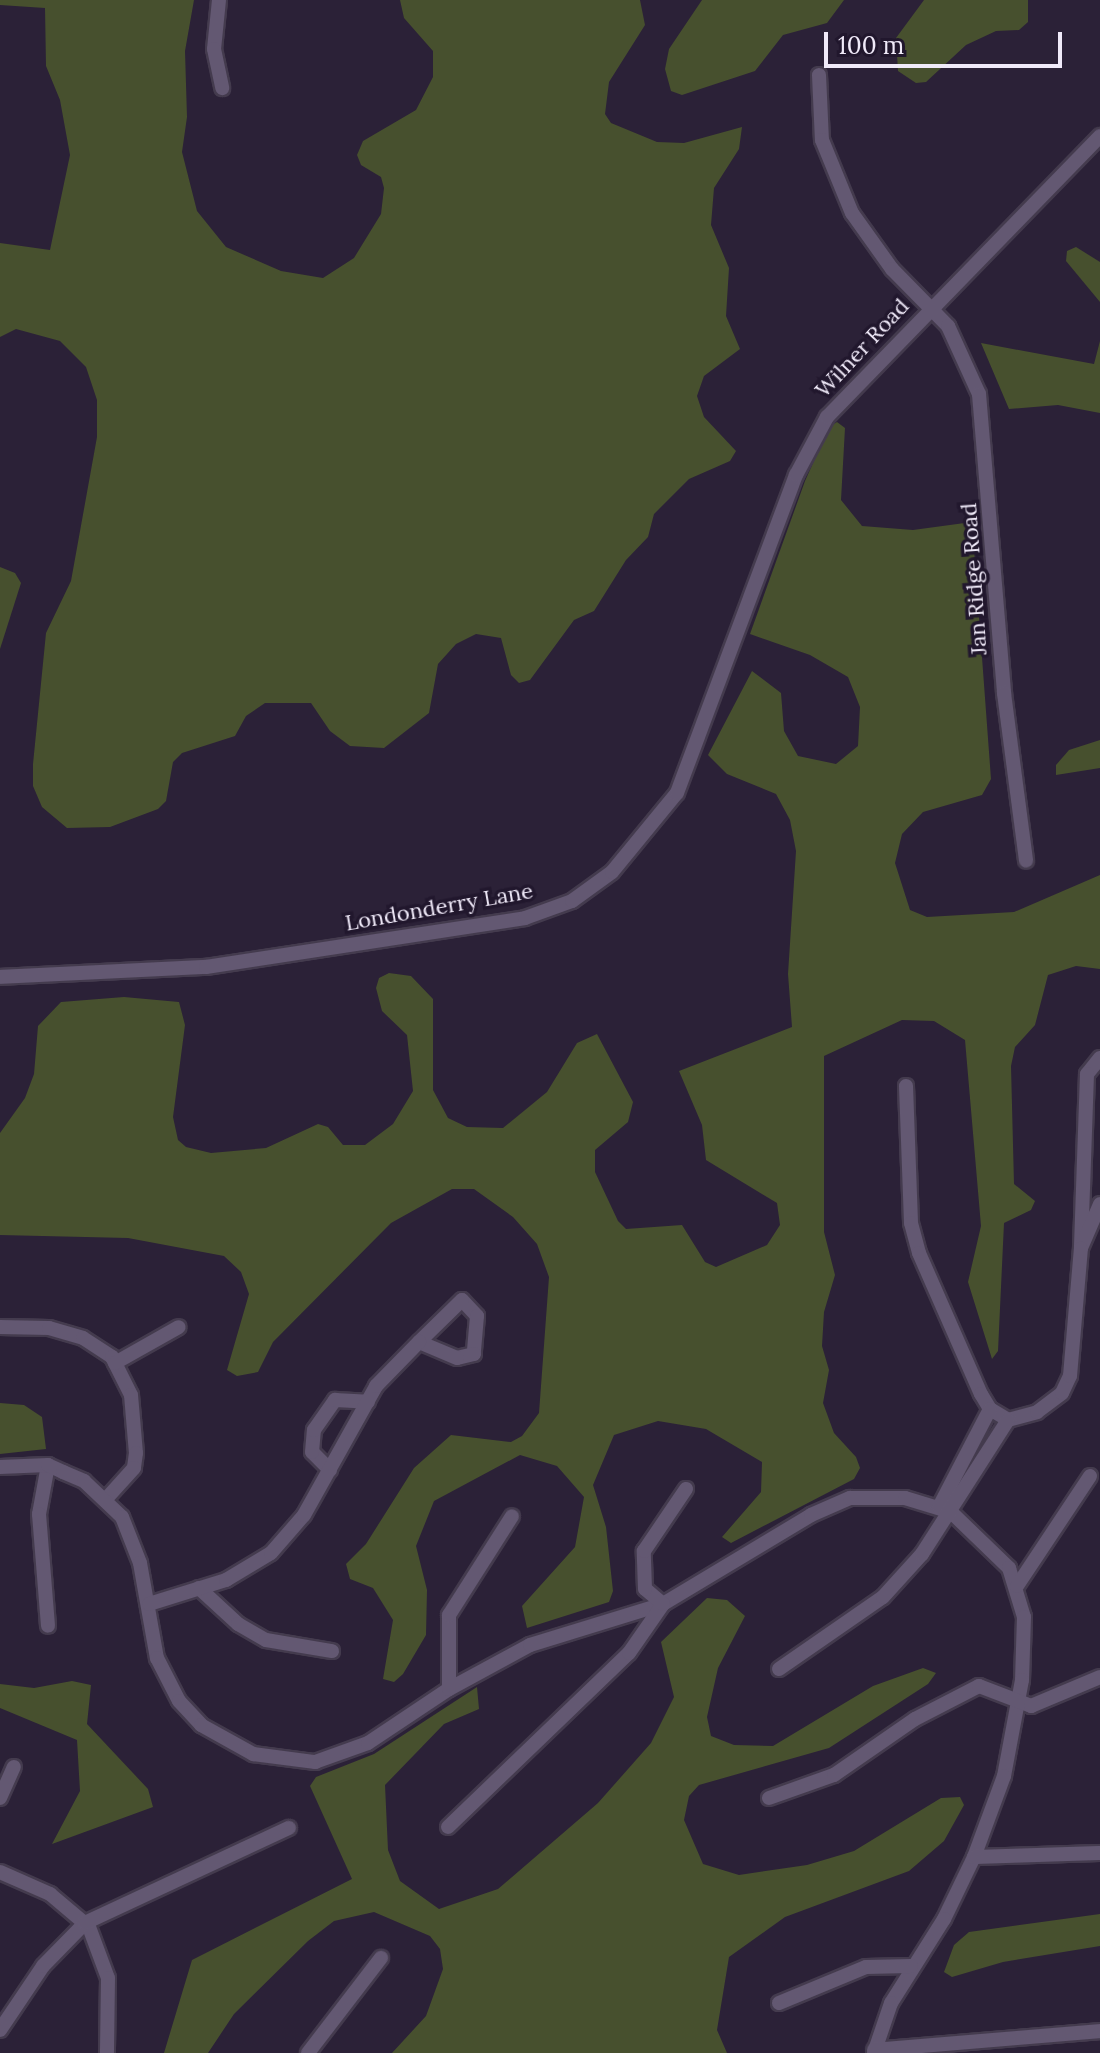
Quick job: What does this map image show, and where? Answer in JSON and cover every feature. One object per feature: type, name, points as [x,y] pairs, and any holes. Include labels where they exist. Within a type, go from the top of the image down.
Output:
[{"type":"street","points":[[219,0],[214,49],[222,88]]},
{"type":"street","name":"Jan Ridge Road","points":[[819,75],[822,140],[838,184],[892,269],[930,307],[967,360],[979,394],[1008,736],[1026,861]]},
{"type":"street","name":"Wilner Road","points":[[735,642],[796,475],[827,417],[930,307],[1100,136]]},
{"type":"street","name":"Londonderry Lane","points":[[0,977],[206,967],[525,918],[572,901],[612,872],[677,793],[735,642]]},
{"type":"street","points":[[945,1510],[1008,1420],[1037,1412],[1062,1393],[1070,1376],[1081,1248],[1087,1074],[1100,1058]]},
{"type":"street","points":[[906,1086],[911,1223],[953,1334],[990,1409],[1008,1420]]},
{"type":"street","points":[[1081,1248],[1100,1204]]},
{"type":"street","points":[[149,1604],[226,1580],[271,1553],[304,1515],[376,1386],[419,1342],[462,1300],[477,1316],[474,1354],[457,1358],[419,1342]]},
{"type":"street","points":[[0,1327],[49,1328],[83,1338],[115,1363],[131,1395],[136,1453],[134,1468],[106,1499]]},
{"type":"street","points":[[115,1363],[179,1327]]},
{"type":"street","points":[[330,1470],[312,1452],[314,1430],[335,1400],[368,1402]]},
{"type":"street","points":[[779,1669],[883,1597],[922,1554],[990,1409]]},
{"type":"street","points":[[48,1465],[39,1514],[48,1626]]},
{"type":"street","points":[[0,1467],[48,1465],[84,1481],[106,1499],[131,1535],[149,1604],[157,1658],[179,1701],[227,1744],[253,1754],[315,1762],[345,1754],[449,1689],[530,1645],[663,1604],[811,1515],[850,1498],[905,1498],[945,1510],[989,1544],[1017,1586],[1025,1647],[1019,1702],[1004,1776],[974,1857],[944,1919],[911,1966],[874,2052],[964,2048],[1100,2031]]},
{"type":"street","points":[[1017,1586],[1090,1476]]},
{"type":"street","points":[[663,1604],[645,1589],[644,1551],[686,1489]]},
{"type":"street","points":[[449,1689],[449,1615],[512,1516]]},
{"type":"street","points":[[199,1588],[238,1624],[266,1640],[332,1651]]},
{"type":"street","points":[[448,1827],[629,1653],[663,1604]]},
{"type":"street","points":[[769,1798],[834,1775],[915,1719],[979,1686],[1031,1706],[1100,1677]]},
{"type":"street","points":[[0,1798],[14,1767]]},
{"type":"street","points":[[0,2030],[43,1966],[85,1923],[289,1828]]},
{"type":"street","points":[[974,1857],[1100,1853]]},
{"type":"street","points":[[0,1872],[50,1894],[85,1923],[108,1978],[107,2053]]},
{"type":"street","points":[[308,2053],[381,1958]]},
{"type":"street","points":[[779,2003],[866,1967],[911,1966]]},
{"type":"green space","points":[[0,0],[194,0],[185,51],[187,117],[182,152],[197,211],[226,247],[281,271],[323,278],[354,258],[381,214],[384,188],[381,177],[361,165],[357,155],[363,141],[416,110],[433,77],[433,51],[404,18],[400,0],[640,0],[645,25],[609,82],[605,114],[611,123],[657,142],[684,143],[742,127],[739,149],[714,188],[711,225],[729,268],[726,316],[740,349],[704,376],[697,396],[704,417],[736,451],[730,461],[689,479],[654,514],[648,537],[626,560],[594,611],[574,620],[530,680],[519,683],[511,675],[501,638],[476,634],[456,644],[438,664],[429,713],[384,748],[350,746],[330,731],[311,703],[265,703],[246,716],[235,736],[182,753],[173,762],[166,801],[158,809],[110,827],[67,828],[42,807],[33,786],[33,764],[46,633],[71,581],[97,437],[97,400],[86,367],[60,341],[16,329],[0,337],[0,243],[50,250],[70,155],[60,100],[46,66],[45,8],[0,5]]},
{"type":"green space","points":[[702,0],[844,0],[827,23],[783,35],[755,71],[682,95],[671,91],[665,69],[669,49]]},
{"type":"green space","points":[[924,0],[1028,0],[1028,22],[1019,30],[996,31],[966,45],[926,82],[916,83],[898,71],[896,38]]},
{"type":"green space","points":[[1076,247],[1100,262],[1100,302],[1066,261],[1067,251]]},
{"type":"green space","points":[[1100,341],[1100,413],[1058,405],[1009,409],[981,343],[1094,364]]},
{"type":"green space","points":[[837,422],[845,428],[841,500],[862,526],[913,530],[972,522],[991,779],[982,795],[923,812],[902,834],[895,863],[910,910],[927,917],[1014,912],[1100,875],[1100,969],[1076,966],[1048,975],[1035,1025],[1015,1047],[1011,1066],[1014,1184],[1035,1201],[1031,1210],[1004,1223],[998,1351],[992,1359],[968,1282],[981,1226],[965,1040],[934,1021],[902,1020],[824,1056],[824,1232],[835,1275],[824,1312],[822,1346],[829,1370],[823,1403],[834,1433],[856,1457],[860,1468],[854,1479],[731,1543],[722,1537],[761,1492],[762,1462],[706,1429],[658,1421],[614,1435],[593,1485],[606,1527],[613,1591],[609,1602],[527,1628],[522,1606],[575,1547],[584,1497],[557,1466],[520,1455],[434,1501],[416,1546],[427,1590],[426,1635],[403,1674],[394,1682],[383,1679],[393,1620],[373,1588],[350,1579],[346,1564],[366,1544],[414,1468],[451,1435],[511,1442],[522,1436],[539,1413],[549,1277],[537,1244],[513,1217],[474,1189],[452,1189],[391,1223],[273,1342],[258,1372],[237,1376],[227,1370],[249,1294],[241,1272],[224,1256],[128,1238],[0,1235],[0,1133],[25,1098],[34,1074],[38,1026],[61,1002],[124,997],[179,1002],[185,1025],[173,1117],[178,1140],[186,1147],[211,1153],[266,1148],[318,1124],[328,1127],[343,1145],[365,1145],[393,1124],[413,1091],[407,1035],[382,1011],[376,988],[379,978],[389,973],[411,976],[433,999],[433,1090],[448,1118],[467,1127],[503,1128],[547,1092],[577,1043],[597,1034],[633,1102],[628,1122],[595,1150],[595,1172],[618,1221],[626,1229],[682,1225],[705,1262],[716,1267],[767,1245],[780,1225],[777,1203],[706,1160],[702,1125],[679,1071],[792,1027],[788,974],[796,851],[790,820],[776,794],[727,774],[708,755],[752,671],[781,693],[784,731],[798,756],[836,764],[858,746],[860,707],[848,677],[810,655],[750,634],[805,481],[829,427]]},
{"type":"green space","points":[[0,567],[15,573],[21,583],[0,649]]},
{"type":"green space","points":[[1100,740],[1100,768],[1056,775],[1056,765],[1069,750]]},
{"type":"green space","points":[[0,1403],[24,1405],[42,1417],[46,1449],[0,1454]]},
{"type":"green space","points":[[707,1598],[727,1600],[745,1616],[718,1668],[707,1717],[711,1736],[734,1745],[773,1746],[873,1686],[923,1668],[936,1673],[928,1684],[829,1748],[699,1785],[689,1796],[684,1820],[703,1864],[739,1875],[807,1865],[854,1851],[941,1798],[960,1797],[964,1805],[944,1841],[909,1871],[785,1917],[729,1957],[717,2030],[727,2053],[392,2053],[426,2016],[443,1969],[440,1949],[430,1936],[374,1912],[334,1921],[308,1941],[234,2014],[208,2053],[164,2053],[192,1960],[352,1879],[310,1786],[316,1777],[374,1754],[477,1687],[479,1709],[444,1724],[385,1785],[388,1850],[400,1881],[439,1909],[498,1889],[598,1803],[651,1743],[674,1697],[661,1642]]},
{"type":"green space","points":[[72,1681],[91,1685],[87,1724],[148,1789],[153,1807],[52,1844],[80,1791],[77,1740],[0,1708],[0,1684],[34,1688]]},
{"type":"green space","points":[[1100,1914],[1100,1946],[1003,1962],[952,1977],[944,1972],[954,1945],[969,1932]]}]
